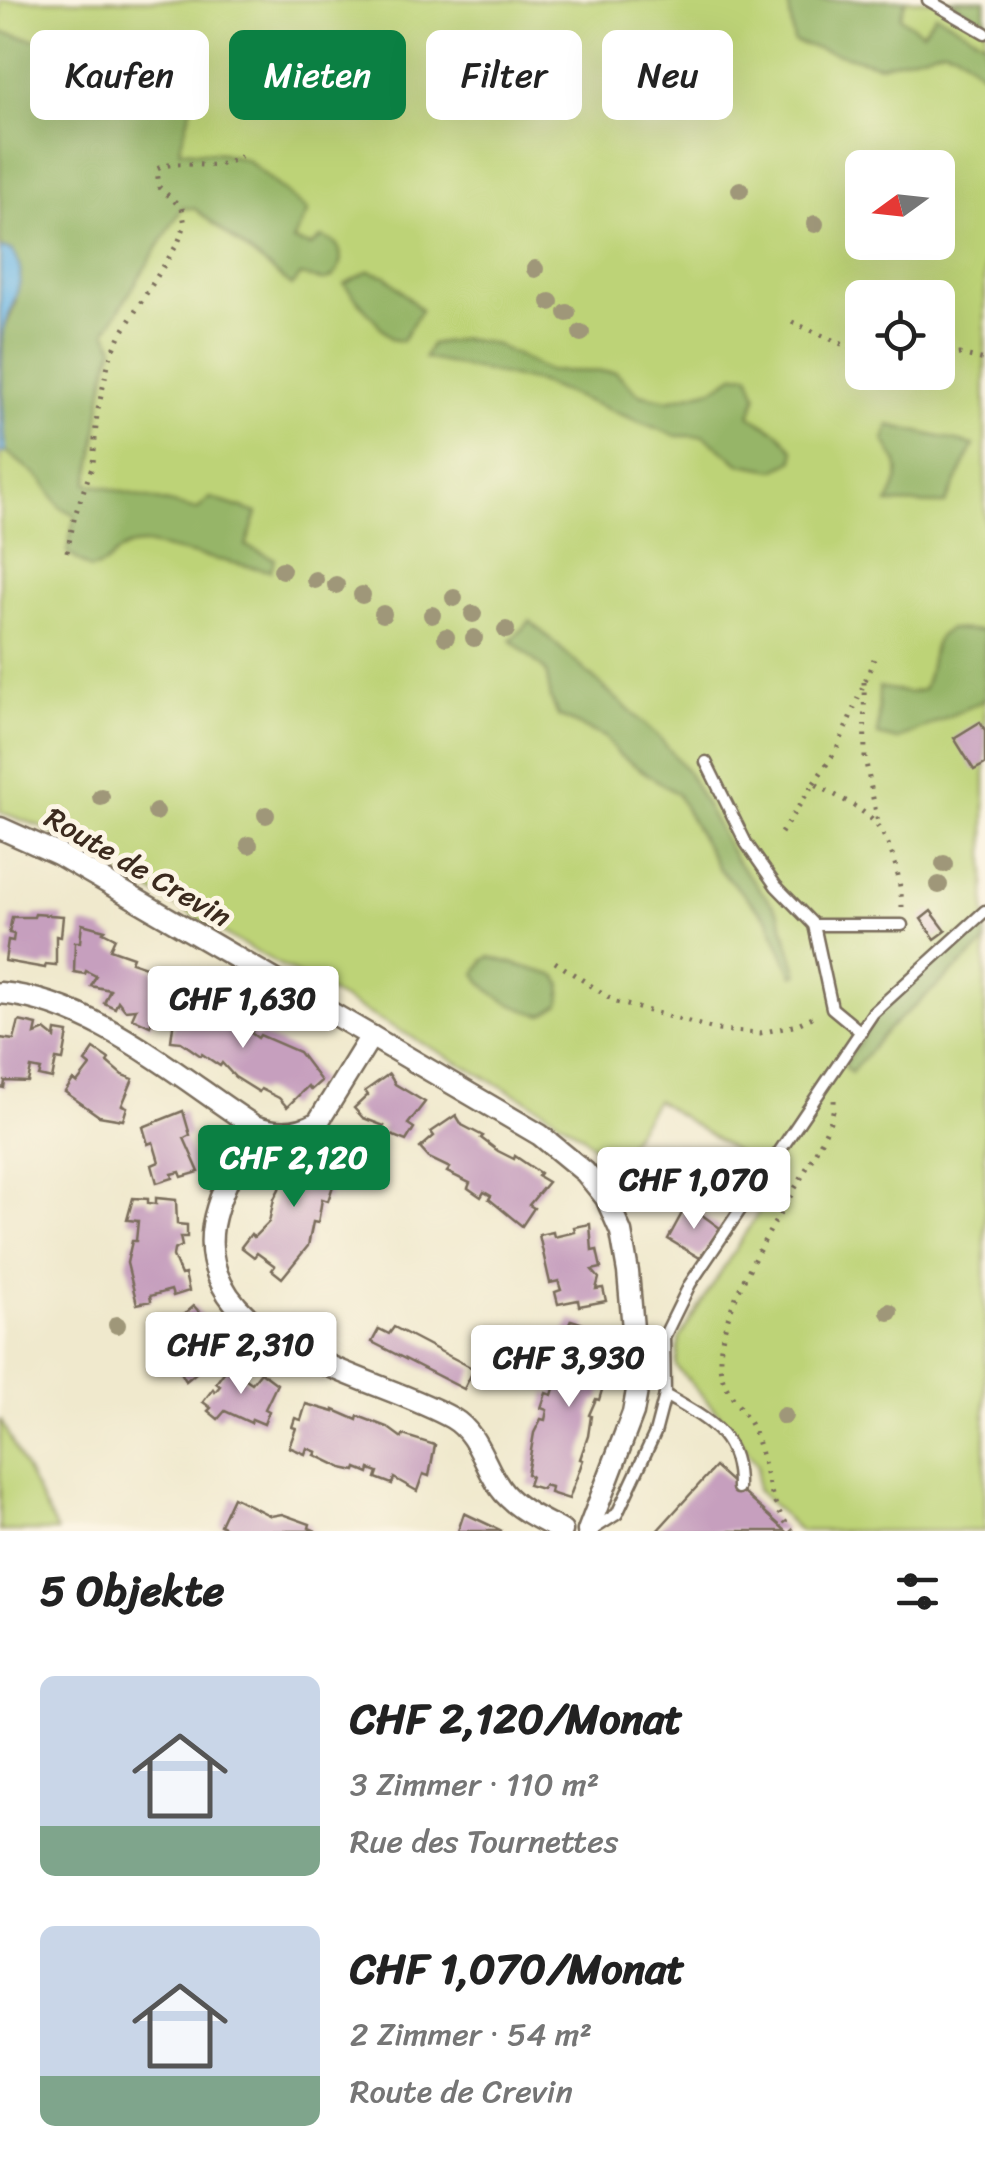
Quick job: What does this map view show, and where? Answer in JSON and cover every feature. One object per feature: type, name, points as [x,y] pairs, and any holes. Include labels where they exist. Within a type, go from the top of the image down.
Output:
[{"type":"street","name":"Route de Crevin","points":[[0,828],[58,854],[371,1036],[556,1146],[585,1172],[612,1208],[625,1251],[638,1385],[630,1424],[590,1531]]},
{"type":"street","points":[[0,992],[53,1002],[93,1020],[254,1126],[283,1132],[318,1122],[371,1036]]},
{"type":"street","points":[[254,1126],[212,1231],[214,1261],[238,1305],[273,1336],[333,1370],[453,1419],[474,1440],[505,1494],[562,1531]]},
{"type":"lane","points":[[928,0],[985,33]]},
{"type":"lane","points":[[706,762],[746,843],[776,886],[814,924],[832,1008],[861,1032]]},
{"type":"lane","points":[[590,1531],[618,1514],[655,1433],[665,1395],[664,1337],[690,1284],[873,1012],[985,911]]},
{"type":"lane","points":[[814,924],[902,925]]},
{"type":"lane","points":[[665,1395],[705,1419],[728,1439],[738,1466],[738,1488]]},
{"type":"path","points":[[67,552],[93,464],[97,414],[109,360],[186,225],[182,208],[159,188],[157,169],[170,164],[219,166],[241,156]]},
{"type":"path","points":[[792,322],[845,345]]},
{"type":"path","points":[[955,355],[985,360]]},
{"type":"path","points":[[782,833],[836,749],[874,659]]},
{"type":"path","points":[[864,682],[867,770],[880,831],[898,877],[902,925]]},
{"type":"path","points":[[814,783],[864,814],[880,831]]},
{"type":"path","points":[[555,962],[616,1002],[718,1030],[749,1034],[776,1031],[832,1008]]},
{"type":"path","points":[[793,1531],[775,1502],[751,1424],[724,1383],[720,1352],[726,1316],[832,1115],[834,1099],[824,1088]]},
{"type":"green space","points":[[0,0],[985,0],[985,1531],[800,1531],[757,1490],[757,1465],[731,1428],[676,1366],[680,1337],[779,1180],[656,1100],[613,1167],[583,1136],[541,1108],[242,944],[39,826],[0,812]]},
{"type":"green space","points":[[788,0],[906,0],[900,17],[922,32],[936,14],[985,42],[985,75],[955,51],[944,48],[880,65],[794,42]]},
{"type":"green space","points":[[948,0],[985,0],[985,21]]},
{"type":"green space","points":[[0,32],[30,38],[30,120],[188,120],[179,150],[223,153],[247,160],[308,211],[293,241],[311,246],[322,237],[335,243],[340,265],[335,275],[320,280],[301,275],[292,286],[195,209],[182,208],[106,331],[114,347],[87,483],[197,510],[210,498],[257,513],[246,546],[275,559],[270,571],[146,544],[126,547],[106,563],[90,569],[67,552],[75,515],[60,507],[42,480],[6,451],[1,393],[3,332],[16,303],[12,250],[0,248]]},
{"type":"green space","points":[[369,271],[386,276],[421,310],[402,341],[391,339],[344,284]]},
{"type":"green space","points":[[464,339],[494,344],[548,371],[616,372],[639,394],[668,400],[713,389],[734,375],[749,374],[757,396],[750,416],[779,433],[794,450],[794,460],[775,470],[741,464],[704,436],[676,436],[538,382],[424,358],[431,344]]},
{"type":"green space","points":[[889,425],[974,445],[945,504],[888,503],[898,470],[884,440]]},
{"type":"green space","points":[[530,621],[659,737],[687,771],[735,859],[779,913],[798,974],[793,976],[768,919],[718,868],[677,794],[619,755],[605,737],[558,716],[546,671],[511,640]]},
{"type":"green space","points":[[949,629],[985,631],[985,700],[897,740],[878,735],[879,687],[908,693],[923,690],[934,647]]},
{"type":"green space","points":[[985,920],[985,944],[888,1029],[851,1073],[844,1066],[877,1016]]},
{"type":"green space","points":[[490,957],[557,976],[562,984],[560,1004],[543,1015],[514,1006],[496,995],[476,973]]},
{"type":"green space","points":[[0,1419],[57,1531],[0,1531]]},
{"type":"water","points":[[0,248],[12,250],[18,260],[20,280],[3,332],[6,451],[0,454]]},
{"type":"building","points":[[980,722],[985,730],[985,764],[974,770],[954,738]]},
{"type":"building","points":[[931,911],[946,931],[935,939],[921,919]]},
{"type":"building","points":[[63,916],[61,937],[56,936],[56,965],[46,964],[45,968],[5,961],[8,940],[13,941],[14,934],[9,933],[12,917]]},
{"type":"building","points":[[82,924],[105,930],[115,938],[110,949],[133,957],[131,962],[169,975],[150,1026],[132,1018],[136,1009],[125,1010],[118,1001],[115,1008],[104,1003],[110,990],[91,986],[96,976],[86,971],[74,972],[75,942],[80,942]]},
{"type":"building","points":[[184,994],[214,1012],[216,1008],[237,1025],[240,1019],[254,1028],[251,1033],[258,1038],[260,1035],[299,1052],[321,1081],[311,1090],[308,1086],[287,1107],[279,1098],[261,1089],[259,1092],[235,1077],[222,1063],[220,1066],[181,1042],[171,1041],[175,1011],[179,1012]]},
{"type":"building","points":[[19,1021],[37,1025],[35,1034],[45,1030],[55,1038],[56,1031],[68,1033],[63,1060],[56,1059],[52,1079],[39,1076],[41,1070],[31,1068],[28,1082],[5,1081],[4,1088],[0,1087],[0,1038],[14,1040]]},
{"type":"building","points":[[94,1049],[122,1075],[133,1079],[122,1105],[127,1107],[123,1120],[99,1116],[65,1092],[90,1066],[85,1062]]},
{"type":"building","points":[[389,1074],[395,1084],[425,1102],[408,1124],[414,1128],[406,1141],[381,1131],[384,1126],[363,1118],[354,1108],[368,1095],[365,1091]]},
{"type":"building","points":[[183,1111],[190,1135],[184,1138],[199,1172],[182,1177],[180,1172],[172,1174],[173,1178],[157,1183],[152,1165],[159,1162],[143,1127]]},
{"type":"building","points":[[456,1115],[462,1125],[483,1136],[498,1151],[514,1159],[515,1156],[548,1182],[529,1205],[534,1208],[522,1226],[489,1199],[491,1196],[484,1192],[481,1197],[468,1188],[470,1183],[447,1172],[450,1168],[429,1158],[420,1148],[434,1136],[431,1132]]},
{"type":"building","points":[[291,1148],[330,1155],[329,1160],[338,1163],[327,1184],[333,1186],[328,1201],[322,1199],[318,1223],[313,1222],[308,1246],[282,1278],[272,1270],[275,1266],[241,1247],[251,1234],[254,1237],[269,1222],[274,1199],[287,1173]]},
{"type":"building","points":[[133,1198],[156,1204],[156,1198],[176,1200],[177,1224],[187,1225],[187,1237],[180,1237],[182,1246],[174,1250],[173,1256],[181,1275],[185,1274],[189,1291],[173,1296],[171,1290],[137,1304],[127,1263],[132,1241],[136,1241],[138,1221],[127,1220]]},
{"type":"building","points":[[687,1204],[720,1228],[700,1258],[668,1239]]},
{"type":"building","points":[[590,1224],[592,1251],[597,1250],[601,1268],[592,1270],[599,1278],[596,1289],[603,1288],[606,1301],[579,1306],[578,1300],[558,1304],[555,1292],[561,1290],[559,1281],[550,1283],[539,1235],[553,1232],[554,1237]]},
{"type":"building","points":[[194,1306],[221,1337],[218,1339],[225,1348],[199,1364],[202,1368],[186,1381],[160,1335],[182,1324],[178,1320]]},
{"type":"building","points":[[571,1320],[587,1325],[584,1332],[611,1336],[612,1346],[599,1400],[596,1399],[589,1415],[588,1436],[580,1459],[583,1460],[569,1499],[550,1493],[551,1487],[528,1485],[531,1476],[527,1474],[534,1433],[541,1419],[545,1420],[547,1410],[541,1408],[546,1393],[552,1395],[555,1386],[551,1385],[554,1357]]},
{"type":"building","points":[[394,1327],[474,1369],[464,1389],[372,1342],[379,1329],[389,1334]]},
{"type":"building","points":[[228,1367],[252,1383],[261,1372],[277,1384],[265,1409],[269,1411],[264,1424],[252,1419],[251,1423],[225,1411],[218,1419],[208,1411],[211,1408],[203,1402],[220,1386],[216,1383]]},
{"type":"building","points":[[306,1404],[357,1420],[358,1416],[387,1427],[402,1438],[403,1435],[435,1445],[429,1476],[423,1474],[417,1491],[394,1478],[392,1484],[376,1478],[378,1472],[370,1469],[369,1473],[342,1468],[307,1448],[305,1454],[289,1447],[296,1428],[292,1427],[295,1418],[301,1420]]},
{"type":"building","points":[[715,1467],[786,1531],[657,1531]]},
{"type":"building","points":[[233,1497],[271,1516],[282,1514],[310,1524],[309,1528],[316,1531],[223,1531],[220,1525]]},
{"type":"building","points":[[464,1513],[502,1531],[458,1531]]}]
